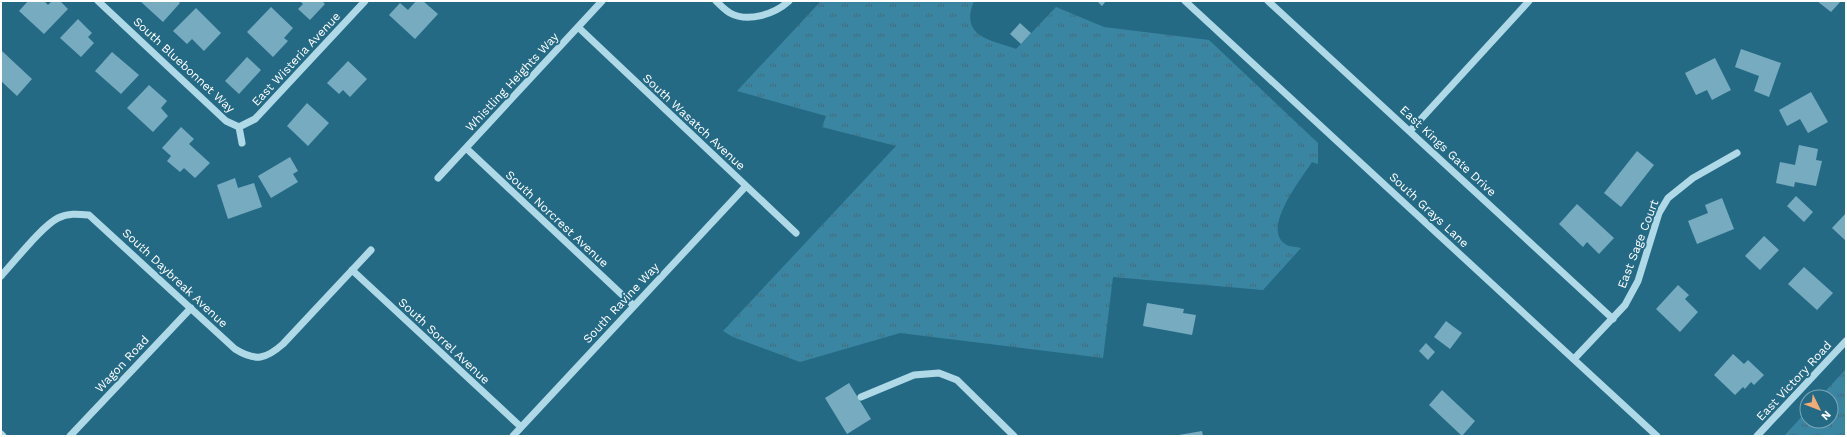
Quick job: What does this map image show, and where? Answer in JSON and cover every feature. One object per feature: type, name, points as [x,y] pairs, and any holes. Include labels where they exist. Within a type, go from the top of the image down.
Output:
[{"type":"street","name":"South Bluebonnet Way","points":[[98,1],[226,121],[239,127]]},
{"type":"street","name":"East Wisteria Avenue","points":[[239,127],[255,119],[365,1]]},
{"type":"street","name":"Whistling Heights Way","points":[[438,178],[602,1]]},
{"type":"street","points":[[716,1],[731,14],[746,17],[762,15],[778,10],[789,1]]},
{"type":"street","name":"South Grays Lane","points":[[1185,1],[1657,436]]},
{"type":"street","name":"East Kings Gate Drive","points":[[1268,1],[1613,319]]},
{"type":"street","points":[[1410,131],[1528,1]]},
{"type":"street","name":"South Wasatch Avenue","points":[[578,27],[796,233]]},
{"type":"street","points":[[239,127],[242,143]]},
{"type":"street","name":"South Norcrest Avenue","points":[[466,148],[634,306]]},
{"type":"street","name":"East Sage Court","points":[[1574,359],[1626,305],[1638,281],[1659,213],[1668,198],[1693,178],[1737,153]]},
{"type":"street","name":"South Ravine Way","points":[[512,436],[746,186]]},
{"type":"street","name":"South Daybreak Avenue","points":[[1,276],[46,227],[59,218],[75,213],[89,216],[101,225],[235,349],[247,356],[261,358],[273,353],[283,344],[352,270]]},
{"type":"street","points":[[352,270],[371,250]]},
{"type":"street","name":"South Sorrel Avenue","points":[[352,270],[520,427]]},
{"type":"street","name":"Wagon Road","points":[[70,436],[191,308]]},
{"type":"street","name":"East Victory Road","points":[[1757,436],[1846,341]]},
{"type":"street","points":[[861,397],[914,375],[939,373],[957,380],[1014,436]]},
{"type":"green space","points":[[821,1],[974,1],[970,13],[974,30],[988,39],[1016,49],[1056,7],[1104,27],[1209,40],[1318,143],[1318,164],[1312,162],[1292,192],[1280,218],[1278,230],[1280,239],[1289,246],[1301,248],[1263,290],[1113,277],[1103,358],[900,333],[800,362],[733,337],[723,331],[896,146],[822,127],[826,116],[737,91]]},
{"type":"green space","points":[[1846,369],[1846,436],[1784,436],[1799,420],[1799,429],[1839,429],[1839,389],[1827,389]]},
{"type":"building","points":[[28,1],[44,1],[48,5],[52,1],[60,1],[68,9],[44,34],[19,11]]},
{"type":"building","points":[[140,1],[178,1],[180,3],[163,22]]},
{"type":"building","points":[[300,1],[322,1],[325,4],[310,20],[298,9],[303,4]]},
{"type":"building","points":[[416,1],[423,1],[438,14],[415,39],[389,15],[400,3],[408,10]]},
{"type":"building","points":[[1097,1],[1106,1],[1102,6]]},
{"type":"building","points":[[1817,1],[1841,1],[1831,12]]},
{"type":"building","points":[[271,7],[293,28],[284,38],[288,41],[273,57],[247,32]]},
{"type":"building","points":[[196,8],[221,33],[204,51],[192,39],[187,44],[173,31]]},
{"type":"building","points":[[78,19],[92,33],[88,37],[94,43],[81,57],[60,38]]},
{"type":"building","points":[[1020,23],[1031,33],[1021,44],[1010,34]]},
{"type":"building","points":[[1741,49],[1781,63],[1769,97],[1754,91],[1759,76],[1735,67]]},
{"type":"building","points":[[2,51],[32,79],[17,96],[1,81]]},
{"type":"building","points":[[112,52],[139,75],[121,94],[95,71]]},
{"type":"building","points":[[247,57],[261,70],[239,94],[225,81]]},
{"type":"building","points":[[1715,58],[1731,90],[1712,100],[1707,90],[1696,95],[1685,73]]},
{"type":"building","points":[[348,61],[367,79],[350,97],[343,90],[339,94],[327,83]]},
{"type":"building","points":[[149,85],[167,101],[161,108],[168,116],[153,132],[127,108]]},
{"type":"building","points":[[1811,92],[1828,122],[1808,133],[1800,119],[1787,126],[1779,110]]},
{"type":"building","points":[[307,103],[329,123],[308,146],[287,126]]},
{"type":"building","points":[[181,127],[194,139],[189,144],[210,163],[195,178],[184,168],[180,172],[167,161],[171,156],[162,148]]},
{"type":"building","points":[[1799,145],[1818,149],[1816,160],[1822,161],[1816,186],[1795,182],[1794,187],[1776,183],[1780,162],[1795,165]]},
{"type":"building","points":[[1637,151],[1654,165],[1621,207],[1604,193]]},
{"type":"building","points":[[290,157],[298,171],[293,174],[298,182],[271,198],[258,176]]},
{"type":"building","points":[[235,178],[238,188],[254,183],[262,207],[228,219],[217,185]]},
{"type":"building","points":[[1796,196],[1813,212],[1804,222],[1787,206]]},
{"type":"building","points":[[1722,198],[1734,229],[1697,244],[1688,221],[1708,213],[1705,205]]},
{"type":"building","points":[[1577,204],[1614,238],[1599,254],[1587,242],[1583,247],[1559,224]]},
{"type":"building","points":[[1846,213],[1846,241],[1832,228]]},
{"type":"building","points":[[1764,236],[1779,250],[1760,270],[1745,256]]},
{"type":"building","points":[[1804,267],[1833,293],[1817,310],[1788,284]]},
{"type":"building","points":[[1678,285],[1689,295],[1685,299],[1698,312],[1680,332],[1656,309]]},
{"type":"building","points":[[1147,303],[1184,309],[1183,313],[1196,315],[1192,335],[1143,326]]},
{"type":"building","points":[[1446,321],[1462,333],[1450,349],[1434,337]]},
{"type":"building","points":[[1426,343],[1435,352],[1428,360],[1419,351]]},
{"type":"building","points":[[1733,354],[1744,364],[1748,360],[1764,375],[1754,385],[1751,382],[1745,389],[1743,387],[1735,395],[1714,375]]},
{"type":"building","points":[[849,383],[871,419],[847,434],[825,398]]},
{"type":"building","points":[[1442,390],[1475,421],[1462,436],[1429,405]]},
{"type":"building","points":[[1202,431],[1203,436],[1179,436],[1179,435]]}]
